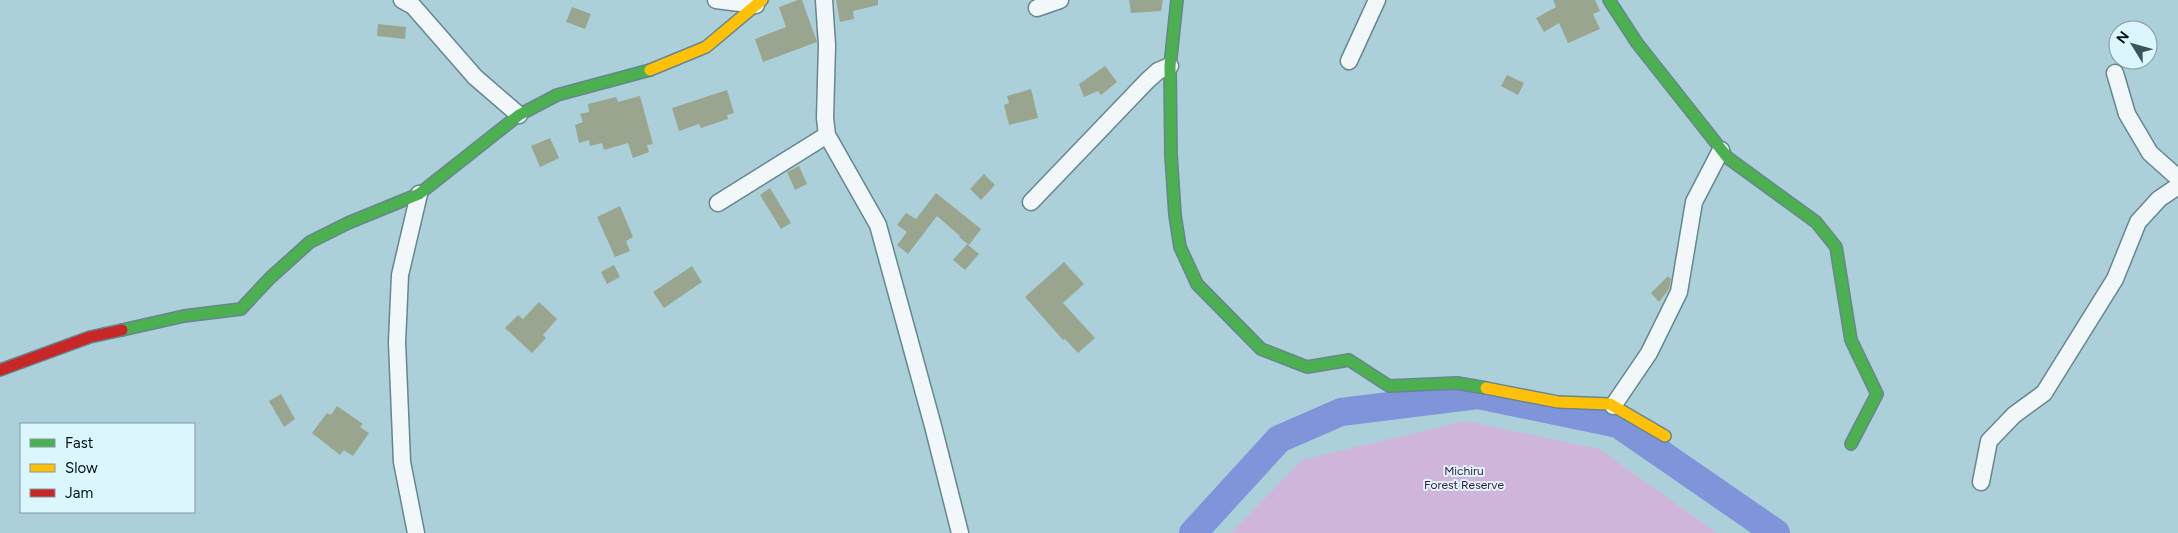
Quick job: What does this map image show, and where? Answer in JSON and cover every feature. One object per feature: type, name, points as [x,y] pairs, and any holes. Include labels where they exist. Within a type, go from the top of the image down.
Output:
[{"type":"street","points":[[402,0],[413,6],[475,78],[518,115]]},
{"type":"street","points":[[716,0],[759,2]]},
{"type":"street","points":[[824,0],[827,45],[825,118],[827,134],[878,225],[960,533]]},
{"type":"street","points":[[1037,8],[1060,0]]},
{"type":"street","points":[[1177,0],[1170,66],[1171,154],[1175,215],[1180,248],[1197,284],[1261,349],[1307,367],[1349,360],[1389,386],[1457,383],[1558,402],[1610,404],[1665,436]]},
{"type":"street","points":[[1349,61],[1376,0]]},
{"type":"street","points":[[1609,0],[1637,42],[1728,158],[1816,222],[1836,247],[1851,340],[1877,394],[1851,444]]},
{"type":"street","points":[[0,370],[90,337],[184,316],[241,309],[270,278],[310,242],[348,223],[419,194],[518,115],[557,95],[659,67],[706,47],[759,2]]},
{"type":"street","points":[[1031,202],[1147,81],[1158,71],[1170,66]]},
{"type":"street","points":[[2115,73],[2127,114],[2150,153],[2178,178]]},
{"type":"street","points":[[718,203],[827,134]]},
{"type":"street","points":[[1613,406],[1649,353],[1678,292],[1694,202],[1721,150]]},
{"type":"street","points":[[1981,482],[1990,441],[2014,415],[2044,393],[2115,279],[2138,222],[2159,199],[2178,186]]},
{"type":"street","points":[[416,533],[402,462],[396,342],[400,275],[419,194]]},
{"type":"green space","name":"Michiru Forest Reserve","points":[[1465,421],[1599,449],[1717,533],[1231,533],[1302,460]]},
{"type":"building","points":[[802,0],[817,42],[763,62],[755,39],[786,27],[779,7]]},
{"type":"building","points":[[836,0],[878,0],[878,5],[853,11],[854,19],[840,22]]},
{"type":"building","points":[[1129,0],[1163,0],[1161,11],[1131,13]]},
{"type":"building","points":[[1553,0],[1595,0],[1600,11],[1593,14],[1600,29],[1568,43],[1559,23],[1544,32],[1536,18],[1556,7]]},
{"type":"building","points":[[572,7],[591,14],[585,29],[566,22]]},
{"type":"building","points":[[378,24],[406,27],[405,39],[377,36]]},
{"type":"building","points":[[1105,66],[1117,82],[1101,95],[1098,91],[1084,97],[1079,84]]},
{"type":"building","points":[[1507,75],[1524,83],[1518,95],[1501,86]]},
{"type":"building","points":[[1031,89],[1038,118],[1009,125],[1004,105],[1009,103],[1007,96]]},
{"type":"building","points":[[727,90],[734,113],[727,115],[728,119],[701,128],[699,124],[679,131],[672,108]]},
{"type":"building","points":[[640,96],[653,144],[647,145],[649,152],[633,158],[628,143],[604,150],[602,143],[590,146],[589,140],[579,143],[575,125],[583,122],[580,114],[589,112],[588,104],[616,97],[618,102]]},
{"type":"building","points":[[550,138],[559,158],[540,167],[531,146]]},
{"type":"building","points":[[799,166],[807,184],[795,190],[787,172]]},
{"type":"building","points":[[984,174],[995,185],[981,200],[970,189]]},
{"type":"building","points":[[770,188],[791,223],[781,229],[760,195]]},
{"type":"building","points":[[936,193],[981,229],[969,245],[937,216],[908,254],[897,245],[907,232],[897,225],[906,213],[916,219]]},
{"type":"building","points":[[620,206],[633,237],[626,241],[630,251],[615,257],[597,217]]},
{"type":"building","points":[[967,244],[979,254],[965,270],[953,260]]},
{"type":"building","points":[[1064,262],[1084,284],[1063,303],[1095,338],[1078,353],[1065,339],[1063,340],[1025,297]]},
{"type":"building","points":[[614,265],[620,277],[607,284],[601,272]]},
{"type":"building","points":[[692,266],[702,282],[664,308],[653,292]]},
{"type":"building","points":[[1668,276],[1671,279],[1669,289],[1659,302],[1651,293]]},
{"type":"building","points":[[539,302],[557,319],[543,335],[546,338],[532,353],[505,328],[518,315],[523,319]]},
{"type":"building","points":[[281,394],[295,419],[284,427],[269,401]]},
{"type":"building","points":[[337,406],[363,424],[360,427],[369,433],[353,456],[344,450],[340,455],[312,433],[327,413],[331,415]]},
{"type":"waterway","points":[[1193,533],[1279,439],[1341,412],[1478,395],[1618,424],[1776,533]]},
{"type":"traffic: fast","points":[[1177,0],[1170,66],[1171,155],[1175,215],[1180,247],[1197,284],[1261,349],[1307,367],[1349,360],[1389,386],[1457,383],[1486,388]]},
{"type":"traffic: fast","points":[[1609,0],[1637,43],[1728,158],[1816,222],[1836,247],[1851,340],[1877,394],[1851,444]]},
{"type":"traffic: fast","points":[[122,330],[184,316],[241,309],[270,278],[310,242],[348,223],[419,194],[519,115],[557,95],[650,70]]},
{"type":"traffic: slow","points":[[650,70],[706,47],[762,0]]},
{"type":"traffic: slow","points":[[1486,388],[1558,402],[1610,404],[1665,436]]},
{"type":"traffic: jam","points":[[0,370],[90,337],[122,330]]}]
